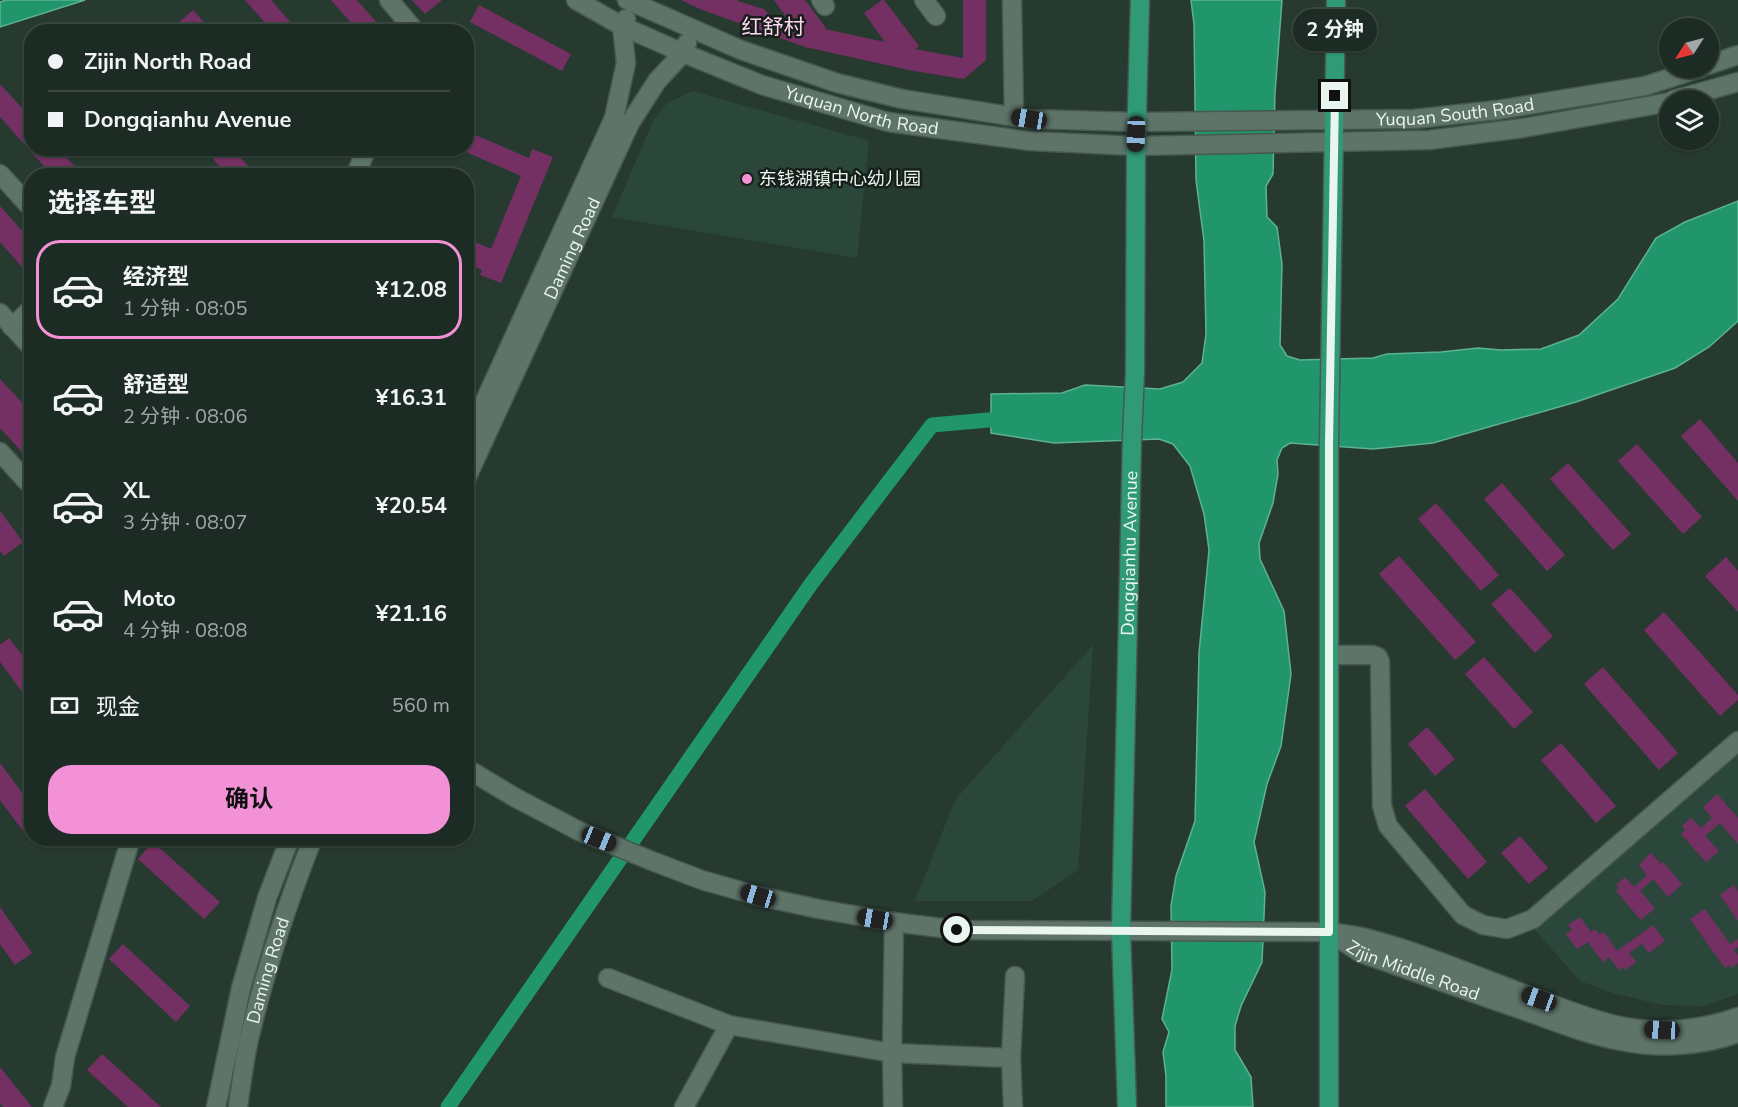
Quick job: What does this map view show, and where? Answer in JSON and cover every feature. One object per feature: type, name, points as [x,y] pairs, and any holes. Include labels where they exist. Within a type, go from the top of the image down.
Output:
[{"type":"main road","name":"Dongqianhu Avenue","points":[[1127,1107],[1121,931],[1135,372],[1136,146],[1140,0]]},
{"type":"main road","points":[[1329,1107],[1329,445],[1336,0]]},
{"type":"street","points":[[389,0],[409,24]]},
{"type":"street","name":"Yuquan North Road","points":[[576,0],[622,26],[762,85],[888,122],[1030,141],[1165,146]]},
{"type":"street","points":[[924,0],[936,16]]},
{"type":"street","points":[[1012,0],[1014,117]]},
{"type":"street","points":[[622,26],[630,2]]},
{"type":"street","name":"Yuquan North Road","points":[[630,2],[741,50],[837,83],[902,99],[1029,119],[1168,121]]},
{"type":"street","name":"Daming Road","points":[[474,424],[614,118],[626,63],[622,26]]},
{"type":"street","name":"Daming Road","points":[[474,461],[630,123],[657,81],[683,53],[692,29]]},
{"type":"street","points":[[1719,61],[1738,55]]},
{"type":"street","name":"Yuquan South Road","points":[[1168,121],[1414,119],[1497,110],[1645,86],[1670,78]]},
{"type":"street","name":"Yuquan South Road","points":[[1710,90],[1738,82]]},
{"type":"street","name":"Yuquan South Road","points":[[1165,146],[1429,140],[1523,129],[1659,103]]},
{"type":"street","points":[[0,174],[24,200]]},
{"type":"street","points":[[0,313],[24,340]]},
{"type":"street","points":[[12,327],[24,316]]},
{"type":"street","points":[[0,452],[24,478]]},
{"type":"street","points":[[1329,655],[1378,657],[1380,662],[1382,806],[1388,826],[1463,915],[1484,925],[1507,928],[1533,919],[1738,741]]},
{"type":"street","points":[[474,773],[581,832],[652,861],[702,880],[758,896],[819,909],[957,930],[1329,932]]},
{"type":"street","points":[[53,1107],[61,1086],[65,1057],[129,846]]},
{"type":"street","name":"Daming Road","points":[[216,1107],[241,988],[267,898],[287,846]]},
{"type":"street","name":"Daming Road","points":[[237,1107],[249,1041],[265,977],[291,893],[310,846]]},
{"type":"street","points":[[893,1107],[894,922]]},
{"type":"street","name":"Zijin Middle Road","points":[[1329,932],[1368,938],[1388,944],[1552,1004],[1620,1026],[1662,1030],[1695,1028],[1738,1017]]},
{"type":"street","name":"Zijin Middle Road","points":[[1329,932],[1361,953],[1577,1029],[1621,1041],[1651,1045],[1678,1044],[1703,1042],[1738,1033]]},
{"type":"street","points":[[1013,1107],[1011,1058],[1015,976]]},
{"type":"street","points":[[608,978],[729,1025],[892,1053],[1011,1058]]},
{"type":"street","points":[[684,1107],[729,1025]]},
{"type":"shaded area","points":[[6,0],[85,0],[0,27],[0,2]]},
{"type":"shaded area","points":[[1191,0],[1282,0],[1275,93],[1273,174],[1266,186],[1267,217],[1277,227],[1282,264],[1280,345],[1287,356],[1300,360],[1373,358],[1387,354],[1478,348],[1541,349],[1579,335],[1618,299],[1656,238],[1685,222],[1738,201],[1738,321],[1709,347],[1675,368],[1576,402],[1433,443],[1373,449],[1290,443],[1282,448],[1277,460],[1278,474],[1273,503],[1259,543],[1260,559],[1284,611],[1291,674],[1281,746],[1267,784],[1254,842],[1265,892],[1262,962],[1241,1006],[1235,1026],[1235,1050],[1251,1077],[1253,1107],[1166,1107],[1163,1052],[1169,1032],[1162,1019],[1172,970],[1171,906],[1176,876],[1195,821],[1199,653],[1209,550],[1204,514],[1190,466],[1173,444],[1159,439],[1054,443],[991,433],[991,394],[1062,393],[1085,385],[1160,389],[1183,382],[1202,363],[1206,334],[1204,241],[1196,180],[1194,24]]},
{"type":"shaded area","name":"东钱湖镇中心幼儿园","points":[[693,91],[869,141],[857,258],[612,217],[653,121],[667,103]]},
{"type":"shaded area","points":[[1093,645],[1078,870],[1032,901],[915,901],[955,800]]},
{"type":"shaded area","points":[[1738,738],[1738,994],[1704,1006],[1662,1005],[1613,993],[1580,981],[1528,922]]},
{"type":"building","points":[[245,0],[271,0],[292,24],[266,24]]},
{"type":"building","points":[[331,0],[357,0],[378,24],[352,24]]},
{"type":"building","points":[[412,0],[442,0],[425,14]]},
{"type":"building","points":[[681,0],[738,0],[764,9],[772,17],[789,21],[774,0],[805,0],[825,29],[885,42],[864,13],[884,0],[919,46],[915,49],[963,58],[963,0],[986,0],[986,60],[964,79],[914,71],[805,47]]},
{"type":"building","points":[[479,5],[571,54],[562,71],[470,22]]},
{"type":"building","points":[[193,10],[206,24],[179,24]]},
{"type":"building","points":[[0,84],[24,110],[24,144],[0,117]]},
{"type":"building","points":[[474,134],[529,158],[532,149],[553,157],[501,283],[480,275],[482,270],[474,266],[474,242],[491,249],[521,176],[474,155]]},
{"type":"building","points":[[35,156],[65,156],[76,168],[46,168]]},
{"type":"building","points":[[216,156],[239,156],[250,168],[221,168],[213,159]]},
{"type":"building","points":[[0,206],[24,233],[24,269],[0,242]]},
{"type":"building","points":[[0,379],[24,404],[24,454],[0,428]]},
{"type":"building","points":[[1700,419],[1738,463],[1738,501],[1681,436]]},
{"type":"building","points":[[1637,444],[1702,517],[1683,534],[1618,461]]},
{"type":"building","points":[[1568,463],[1631,534],[1613,550],[1550,479]]},
{"type":"building","points":[[1502,483],[1565,555],[1547,571],[1484,499]]},
{"type":"building","points":[[1436,503],[1499,575],[1481,591],[1418,519]]},
{"type":"building","points":[[0,511],[23,542],[4,556],[0,551]]},
{"type":"building","points":[[1399,556],[1476,642],[1455,660],[1379,574]]},
{"type":"building","points":[[1726,557],[1738,571],[1738,612],[1705,576]]},
{"type":"building","points":[[1510,588],[1553,636],[1535,653],[1491,604]]},
{"type":"building","points":[[1664,612],[1738,695],[1738,700],[1720,716],[1644,630]]},
{"type":"building","points":[[9,638],[24,658],[24,694],[0,662],[0,645]]},
{"type":"building","points":[[1484,657],[1533,712],[1514,729],[1465,674]]},
{"type":"building","points":[[1603,667],[1678,753],[1659,770],[1584,684]]},
{"type":"building","points":[[1427,727],[1455,759],[1435,776],[1408,744]]},
{"type":"building","points":[[1561,743],[1616,806],[1596,823],[1541,760]]},
{"type":"building","points":[[0,763],[24,795],[24,830],[23,831],[0,800]]},
{"type":"building","points":[[1425,789],[1487,862],[1468,879],[1405,806]]},
{"type":"building","points":[[1717,794],[1738,818],[1738,844],[1720,823],[1705,836],[1719,851],[1706,862],[1681,834],[1685,830],[1682,826],[1691,818],[1701,828],[1712,818],[1703,807]]},
{"type":"building","points":[[1520,836],[1548,868],[1529,884],[1501,853]]},
{"type":"building","points":[[149,846],[157,846],[220,902],[204,919],[138,859]]},
{"type":"building","points":[[1651,853],[1661,864],[1663,862],[1682,884],[1668,897],[1653,879],[1640,891],[1655,908],[1641,920],[1616,891],[1619,888],[1616,885],[1625,877],[1634,887],[1647,875],[1639,865]]},
{"type":"building","points":[[1734,885],[1738,892],[1738,921],[1720,895]]},
{"type":"building","points":[[0,907],[32,953],[15,965],[0,944]]},
{"type":"building","points":[[1705,909],[1730,944],[1738,939],[1738,947],[1734,950],[1738,955],[1738,963],[1731,968],[1729,965],[1725,968],[1690,919]]},
{"type":"building","points":[[1580,917],[1591,932],[1595,929],[1600,935],[1604,932],[1617,951],[1653,925],[1665,941],[1649,953],[1642,944],[1629,953],[1636,962],[1625,970],[1623,967],[1619,970],[1609,957],[1603,962],[1588,942],[1577,949],[1566,934],[1572,930],[1568,925]]},
{"type":"building","points":[[123,944],[190,1006],[176,1022],[109,959]]},
{"type":"building","points":[[102,1054],[161,1107],[128,1107],[87,1070]]},
{"type":"building","points":[[0,1067],[32,1107],[3,1107],[0,1103]]},
{"type":"waterway","points":[[448,1107],[811,584],[932,425],[1010,420]]},
{"type":"place","name":"东钱湖镇中心幼儿园","points":[[747,179]]},
{"type":"district","name":"红舒村","points":[[773,27]]},
{"type":"route","points":[[957,930],[1329,932],[1329,445],[1335,96]]}]
